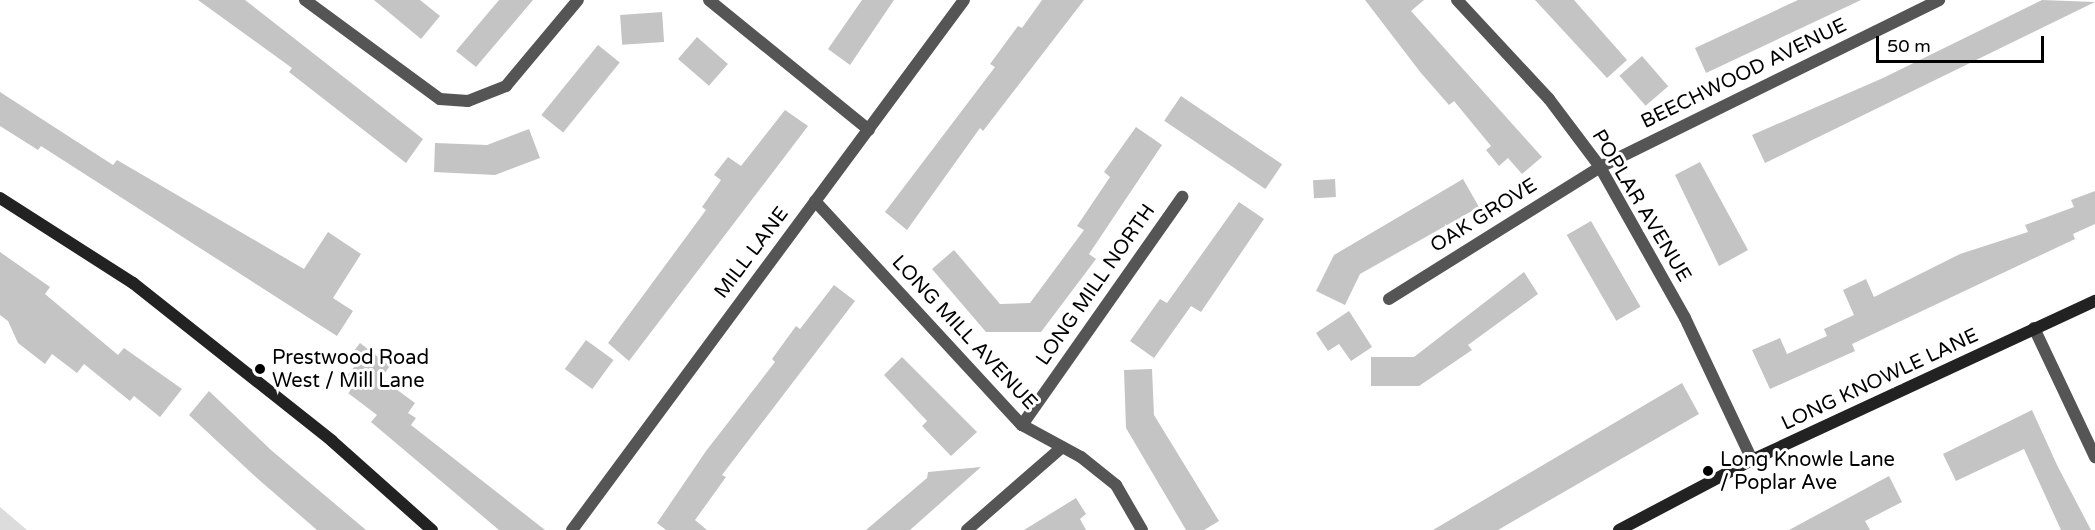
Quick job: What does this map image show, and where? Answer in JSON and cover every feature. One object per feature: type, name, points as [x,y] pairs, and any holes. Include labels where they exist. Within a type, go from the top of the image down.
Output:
[{"type":"street","points":[[305,0],[440,99],[468,101],[506,86],[578,0]]},
{"type":"street","points":[[709,0],[869,130]]},
{"type":"street","name":"MILL LANE","points":[[572,530],[964,0]]},
{"type":"street","name":"POPLAR AVENUE","points":[[1457,0],[1549,99],[1600,167],[1685,318],[1752,460]]},
{"type":"street","name":"BEECHWOOD AVENUE","points":[[1600,167],[1939,0]]},
{"type":"street","name":"OAK GROVE","points":[[1389,299],[1600,167]]},
{"type":"street","name":"LONG MILL NORTH","points":[[1022,425],[1182,197]]},
{"type":"street","points":[[0,198],[133,282],[332,441],[432,530]]},
{"type":"street","name":"LONG MILL AVENUE","points":[[815,201],[1022,425],[1097,468],[1116,485],[1142,530]]},
{"type":"street","name":"LONG KNOWLE LANE","points":[[1619,530],[1752,460],[2095,301]]},
{"type":"street","points":[[2034,328],[2095,457]]},
{"type":"street","points":[[967,530],[1062,447]]},
{"type":"shaded area","points":[[0,507],[27,530],[0,530]]},
{"type":"building","points":[[198,0],[245,0],[423,139],[406,163],[289,72],[292,68]]},
{"type":"building","points":[[374,0],[420,0],[440,16],[421,39]]},
{"type":"building","points":[[499,0],[533,0],[476,67],[456,51]]},
{"type":"building","points":[[862,0],[894,0],[850,65],[828,49]]},
{"type":"building","points":[[1042,0],[1084,0],[983,131],[980,128],[907,230],[885,212],[995,67],[990,64],[1018,26],[1022,28]]},
{"type":"building","points":[[1365,0],[1424,0],[1411,11],[1542,157],[1522,174],[1508,158],[1499,166],[1486,150],[1491,146],[1454,101],[1449,105],[1421,73]]},
{"type":"building","points":[[1535,0],[1574,0],[1627,60],[1607,78]]},
{"type":"building","points":[[1798,0],[1861,0],[1706,73],[1695,48]]},
{"type":"building","points":[[2042,0],[2095,2],[1765,163],[1752,135],[1883,78]]},
{"type":"building","points":[[662,12],[664,42],[622,45],[620,15]]},
{"type":"building","points":[[697,37],[728,64],[709,86],[678,59]]},
{"type":"building","points":[[598,45],[620,63],[563,133],[541,115]]},
{"type":"building","points":[[1642,56],[1668,86],[1646,106],[1619,76]]},
{"type":"building","points":[[0,92],[113,165],[117,160],[304,269],[328,232],[361,254],[333,298],[353,311],[337,336],[41,146],[38,150],[0,126]]},
{"type":"building","points":[[1181,96],[1282,164],[1265,189],[1164,121]]},
{"type":"building","points":[[785,110],[808,126],[629,361],[608,343],[706,210],[702,207],[721,180],[714,175],[728,157],[741,166]]},
{"type":"building","points":[[1136,127],[1162,145],[1089,254],[1096,259],[1041,332],[986,332],[932,269],[954,250],[1000,304],[1030,303],[1084,230],[1077,226],[1110,177],[1104,172]]},
{"type":"building","points":[[529,129],[540,158],[495,175],[434,172],[435,143],[487,145]]},
{"type":"building","points":[[1700,162],[1748,250],[1719,266],[1675,175]]},
{"type":"building","points":[[1335,179],[1336,197],[1314,198],[1313,180]]},
{"type":"building","points":[[1463,179],[1479,207],[1360,274],[1345,305],[1316,291],[1334,255]]},
{"type":"building","points":[[2095,191],[2095,224],[2073,234],[2075,239],[1852,344],[1855,351],[1770,389],[1752,350],[1780,338],[1787,354],[1827,336],[1824,329],[1854,315],[1843,290],[1866,279],[1874,297],[1960,254],[2028,232],[2025,225],[2074,207],[2071,200]]},
{"type":"building","points":[[1239,202],[1264,219],[1201,312],[1191,306],[1154,358],[1130,341],[1160,299],[1167,303]]},
{"type":"building","points":[[1591,221],[1640,307],[1616,321],[1567,235]]},
{"type":"building","points":[[0,252],[50,287],[45,294],[118,355],[124,348],[182,389],[160,417],[134,396],[130,401],[84,364],[77,373],[52,354],[45,364],[18,343],[8,321],[0,315]]},
{"type":"building","points":[[1524,272],[1538,294],[1468,345],[1472,350],[1419,386],[1371,386],[1371,357],[1414,357]]},
{"type":"building","points":[[834,285],[855,301],[722,475],[726,477],[695,520],[707,530],[666,530],[657,523],[706,451],[775,362],[772,359],[796,326],[800,329]]},
{"type":"building","points":[[1349,311],[1372,347],[1351,361],[1339,344],[1328,351],[1316,333]]},
{"type":"building","points":[[586,340],[614,360],[592,389],[565,369]]},
{"type":"building","points":[[360,343],[390,366],[381,378],[415,403],[408,413],[416,418],[411,425],[545,530],[499,530],[371,422],[377,415],[348,393],[356,383],[347,376],[355,366],[347,360]]},
{"type":"building","points":[[902,357],[977,432],[951,456],[922,426],[927,421],[884,375]]},
{"type":"building","points":[[1152,369],[1154,415],[1219,521],[1204,530],[1186,530],[1126,428],[1124,370]]},
{"type":"building","points":[[1682,383],[1699,414],[1498,530],[1433,530]]},
{"type":"building","points":[[209,391],[271,450],[366,530],[317,530],[258,479],[189,415]]},
{"type":"building","points":[[2032,410],[2057,465],[2091,530],[2061,530],[2024,449],[1956,481],[1943,454]]},
{"type":"building","points":[[981,467],[910,530],[866,530],[927,478],[928,472]]},
{"type":"building","points":[[1889,476],[1902,502],[1865,521],[1870,530],[1789,530]]},
{"type":"building","points":[[1076,498],[1086,514],[1080,519],[1086,530],[1024,530]]},
{"type":"place","name":"Prestwood Road West / Mill Lane","points":[[260,369]]},
{"type":"place","name":"Long Knowle Lane / Poplar Ave","points":[[1708,471]]}]
